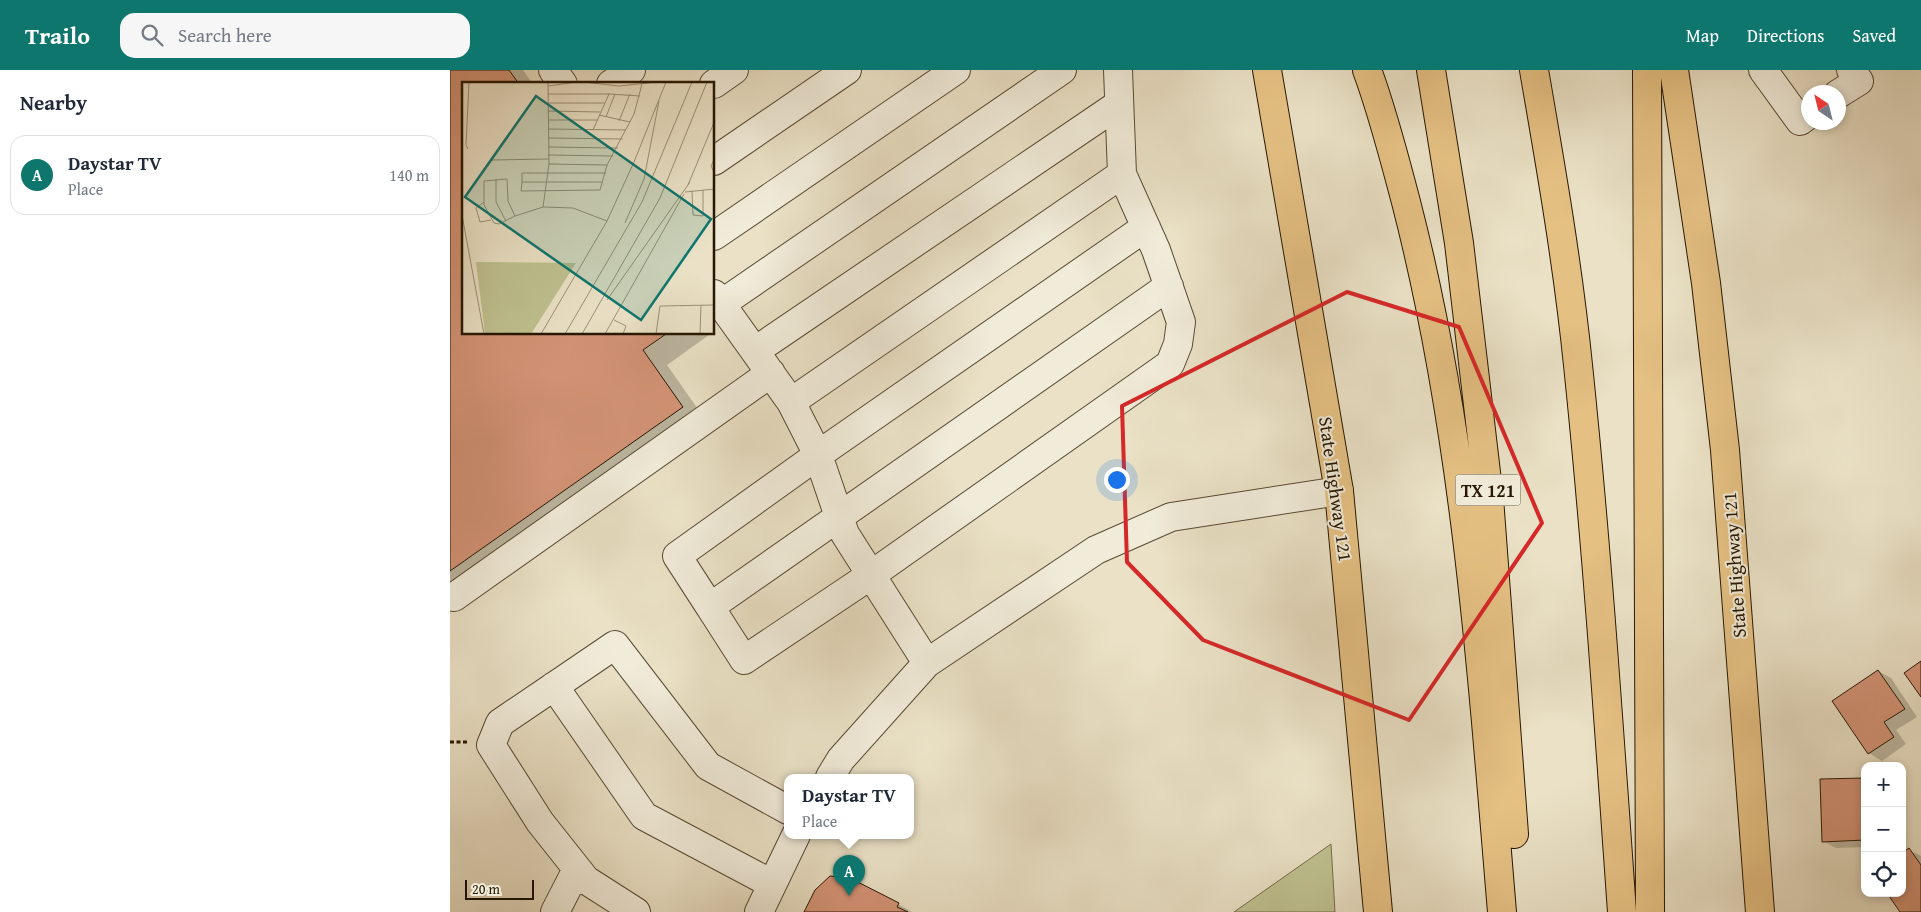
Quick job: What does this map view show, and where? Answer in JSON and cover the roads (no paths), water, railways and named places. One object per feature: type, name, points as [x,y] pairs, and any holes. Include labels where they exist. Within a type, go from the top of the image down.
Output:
[{"type":"main road","name":"State Highway 121","points":[[1267,70],[1339,491],[1378,912]]},
{"type":"main road","points":[[1367,70],[1382,110],[1418,248],[1445,377],[1478,626],[1502,912]]},
{"type":"main road","name":"TX 121","points":[[1431,70],[1459,243],[1489,498],[1520,912]]},
{"type":"main road","points":[[1534,70],[1548,151],[1578,363],[1601,622],[1622,912]]},
{"type":"main road","points":[[1647,70],[1650,241],[1650,912]]},
{"type":"main road","name":"State Highway 121","points":[[1674,70],[1706,282],[1725,450],[1760,912]]},
{"type":"lane","points":[[553,70],[562,82]]},
{"type":"lane","points":[[614,82],[631,70]]},
{"type":"lane","points":[[715,83],[734,70]]},
{"type":"lane","points":[[715,160],[847,70]]},
{"type":"lane","points":[[715,235],[956,70]]},
{"type":"lane","points":[[927,663],[845,534],[838,517],[825,450],[718,299],[1062,70]]},
{"type":"lane","points":[[1118,70],[1122,174],[1146,228],[1170,286],[1181,322],[1178,344],[1170,364],[871,574],[744,660],[677,556],[825,450],[1146,228]]},
{"type":"lane","points":[[1763,70],[1801,120]]},
{"type":"lane","points":[[1846,89],[1859,80],[1852,70]]},
{"type":"lane","points":[[755,351],[1119,104]]},
{"type":"lane","points":[[791,402],[1122,174]]},
{"type":"lane","points":[[710,607],[1170,286]]},
{"type":"lane","points":[[454,597],[771,373]]},
{"type":"lane","points":[[832,774],[841,759],[927,663],[1096,550],[1171,517],[1339,491]]},
{"type":"lane","points":[[636,912],[586,880],[540,822],[491,745],[500,723],[615,645],[708,766],[784,808]]},
{"type":"lane","points":[[554,686],[644,816],[772,884]]},
{"type":"lane","points":[[759,912],[794,839]]},
{"type":"lane","points":[[555,912],[577,869]]},
{"type":"place","name":"Daystar TV","points":[[849,896]]}]
